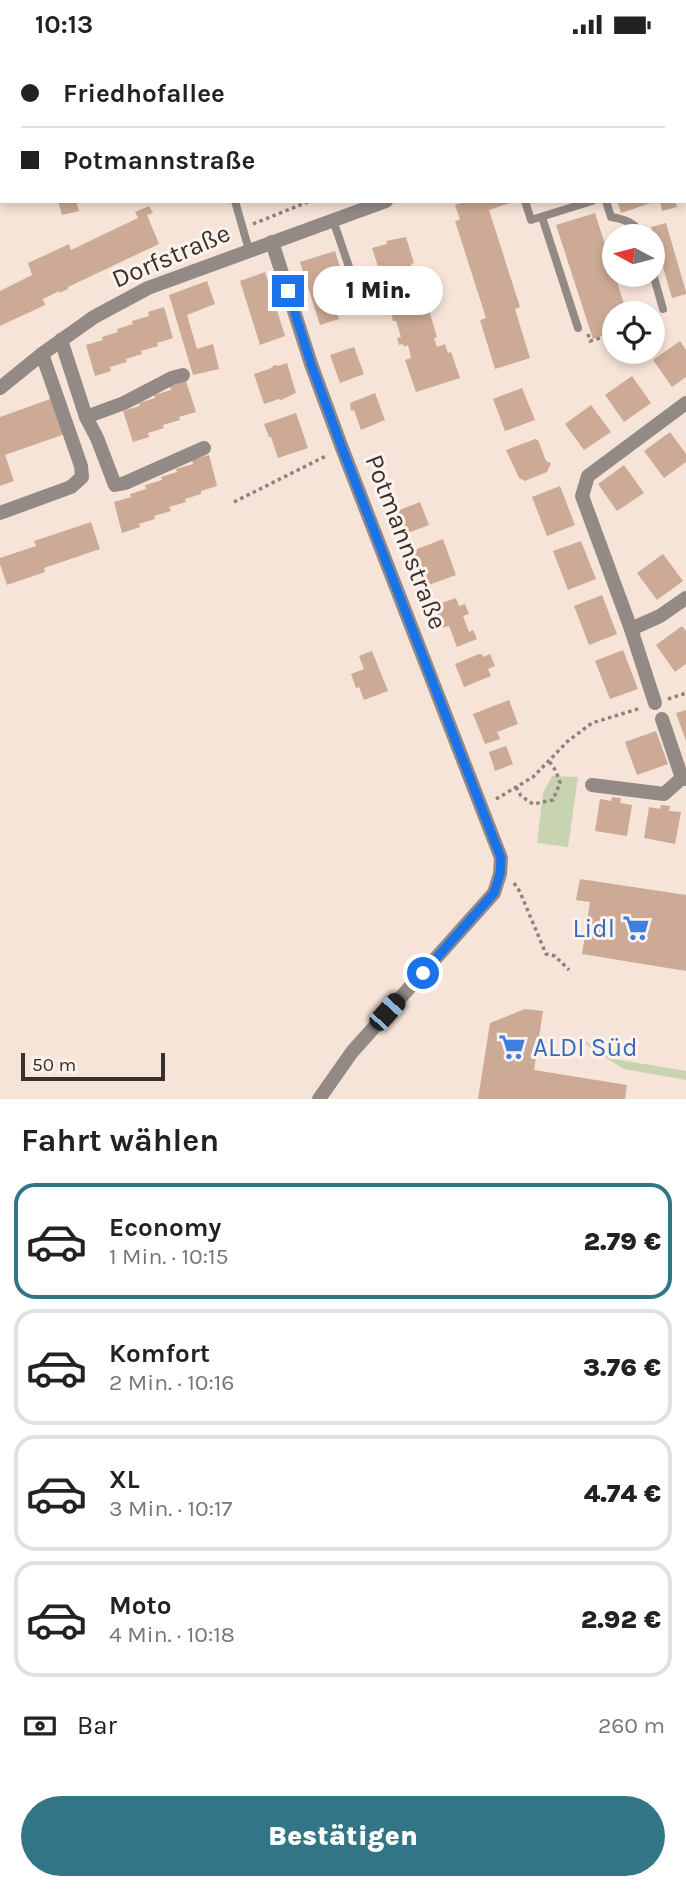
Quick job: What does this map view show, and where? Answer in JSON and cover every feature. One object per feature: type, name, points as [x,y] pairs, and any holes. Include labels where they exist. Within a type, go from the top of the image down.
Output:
[{"type":"street","name":"Dorfstraße","points":[[0,388],[94,317],[148,288],[333,220],[362,205]]},
{"type":"street","name":"Potmannstraße","points":[[272,242],[311,364],[342,448],[501,858],[500,874]]},
{"type":"street","points":[[61,340],[86,417],[115,485],[204,448]]},
{"type":"street","points":[[0,513],[71,487],[82,477],[81,465],[42,354]]},
{"type":"street","points":[[86,417],[124,404],[172,378],[183,375]]},
{"type":"street","points":[[655,703],[582,496],[587,476],[686,403]]},
{"type":"street","points":[[631,629],[660,616],[686,598]]},
{"type":"street","points":[[592,785],[664,794],[684,779],[662,719]]},
{"type":"street","points":[[319,1099],[352,1052],[494,893],[500,874]]},
{"type":"lane","points":[[236,203],[249,250]]},
{"type":"lane","points":[[526,203],[531,221],[586,203]]},
{"type":"lane","points":[[607,203],[611,217],[632,224]]},
{"type":"lane","points":[[542,217],[578,328]]},
{"type":"lane","points":[[333,220],[360,302]]},
{"type":"path","points":[[242,229],[305,203]]},
{"type":"path","points":[[578,328],[586,326],[590,341],[602,338]]},
{"type":"path","points":[[234,502],[342,448]]},
{"type":"path","points":[[481,805],[533,777],[568,741],[592,723],[686,693]]},
{"type":"path","points":[[516,787],[521,796],[533,804],[553,800],[560,783],[549,761]]},
{"type":"path","points":[[500,874],[514,883],[520,892],[545,954],[555,956],[569,970]]},
{"type":"green space","points":[[552,776],[578,777],[568,847],[537,843],[543,793]]},
{"type":"green space","points":[[584,1042],[615,1047],[614,1059],[686,1071],[686,1080],[624,1069]]},
{"type":"building","points":[[59,203],[77,203],[79,211],[62,215]]},
{"type":"building","points":[[510,203],[489,210],[520,307],[515,309],[530,358],[495,369],[480,320],[486,318],[455,221],[460,220],[455,205]]},
{"type":"building","points":[[618,203],[651,203],[621,213]]},
{"type":"building","points":[[660,203],[676,203],[677,207],[662,211]]},
{"type":"building","points":[[149,206],[153,213],[147,215],[159,244],[43,299],[45,305],[0,326],[0,291],[32,275],[28,263],[69,244],[71,250],[138,218],[135,212]]},
{"type":"building","points":[[595,213],[602,235],[602,287],[619,287],[623,301],[602,301],[602,336],[593,339],[556,225]]},
{"type":"building","points":[[666,223],[686,292],[672,298],[665,274],[665,224],[662,224]]},
{"type":"building","points":[[406,237],[415,275],[422,276],[424,283],[421,284],[427,302],[430,301],[433,309],[429,310],[437,337],[434,338],[437,347],[445,344],[448,353],[451,352],[460,378],[416,392],[405,360],[411,358],[408,345],[399,345],[397,338],[401,337],[396,321],[393,321],[393,313],[372,248],[387,244],[386,241]]},
{"type":"building","points":[[335,251],[345,283],[329,288],[339,319],[320,325],[300,262]]},
{"type":"building","points":[[265,272],[285,336],[260,345],[240,281]]},
{"type":"building","points":[[207,281],[215,304],[187,315],[197,349],[213,344],[219,369],[193,375],[169,295]]},
{"type":"building","points":[[164,307],[173,338],[141,351],[142,354],[126,359],[127,362],[110,367],[111,371],[95,376],[86,345],[103,340],[102,337],[118,332],[117,329],[133,324],[132,321],[149,316],[148,312]]},
{"type":"building","points":[[680,341],[686,350],[686,377],[672,387],[656,364],[665,364],[665,352]]},
{"type":"building","points":[[354,347],[364,374],[340,383],[330,355]]},
{"type":"building","points":[[287,363],[296,393],[264,404],[254,374]]},
{"type":"building","points":[[632,376],[651,403],[624,422],[605,395]]},
{"type":"building","points":[[186,381],[196,412],[179,417],[180,420],[148,433],[149,437],[133,442],[123,411],[140,406],[139,403],[155,398],[154,395],[171,390],[170,386]]},
{"type":"building","points":[[522,388],[535,420],[505,431],[493,399]]},
{"type":"building","points":[[375,393],[385,420],[361,430],[350,403]]},
{"type":"building","points":[[53,398],[65,434],[5,455],[14,481],[0,486],[0,417]]},
{"type":"building","points":[[591,405],[611,432],[584,450],[565,424]]},
{"type":"building","points":[[296,413],[308,448],[278,458],[264,424]]},
{"type":"building","points":[[670,432],[686,454],[686,462],[664,478],[644,451]]},
{"type":"building","points":[[538,440],[546,461],[551,463],[547,472],[525,481],[519,478],[506,450]]},
{"type":"building","points":[[209,455],[217,486],[201,491],[201,494],[185,499],[186,502],[169,507],[171,511],[154,516],[155,519],[139,524],[140,527],[122,533],[114,502],[131,497],[130,494],[146,489],[145,485],[177,472],[176,469],[193,464],[192,460]]},
{"type":"building","points":[[624,465],[644,493],[617,511],[598,484]]},
{"type":"building","points":[[560,486],[575,525],[547,536],[532,497]]},
{"type":"building","points":[[420,502],[429,525],[405,534],[397,511]]},
{"type":"building","points":[[91,522],[100,549],[44,568],[45,572],[7,585],[0,558],[36,546],[34,541]]},
{"type":"building","points":[[443,539],[456,575],[426,586],[412,551]]},
{"type":"building","points":[[581,541],[596,579],[568,590],[553,551]]},
{"type":"building","points":[[663,554],[683,581],[657,600],[637,573]]},
{"type":"building","points":[[602,595],[617,634],[589,645],[574,606]]},
{"type":"building","points":[[456,598],[459,606],[465,604],[469,614],[463,616],[469,632],[473,630],[477,639],[457,647],[449,626],[441,628],[433,606]]},
{"type":"building","points":[[682,626],[686,631],[686,664],[675,672],[656,645]]},
{"type":"building","points":[[623,650],[638,689],[610,699],[595,661]]},
{"type":"building","points":[[372,651],[388,691],[364,700],[351,674],[364,669],[359,656]]},
{"type":"building","points":[[479,654],[483,657],[490,654],[495,666],[488,669],[491,676],[464,687],[455,664]]},
{"type":"building","points":[[509,700],[518,724],[497,732],[500,739],[485,744],[473,714]]},
{"type":"building","points":[[686,710],[686,741],[676,713]]},
{"type":"building","points":[[656,731],[668,764],[637,775],[625,742]]},
{"type":"building","points":[[506,746],[513,764],[495,771],[489,752]]},
{"type":"building","points":[[612,797],[621,798],[620,803],[632,805],[627,836],[595,831],[600,799],[611,801]]},
{"type":"building","points":[[661,805],[670,806],[669,811],[681,812],[675,844],[644,838],[649,807],[660,809]]},
{"type":"building","name":"Lidl","points":[[580,879],[686,895],[686,971],[582,954],[590,902],[576,900]]},
{"type":"building","name":"ALDI Süd","points":[[525,1009],[543,1011],[534,1070],[627,1085],[625,1099],[478,1099],[490,1023]]},
{"type":"place","name":"Lidl","points":[[636,928]]},
{"type":"place","name":"ALDI Süd","points":[[512,1047]]},
{"type":"route","points":[[288,291],[342,448],[501,858],[500,874],[494,893],[423,973]]}]
